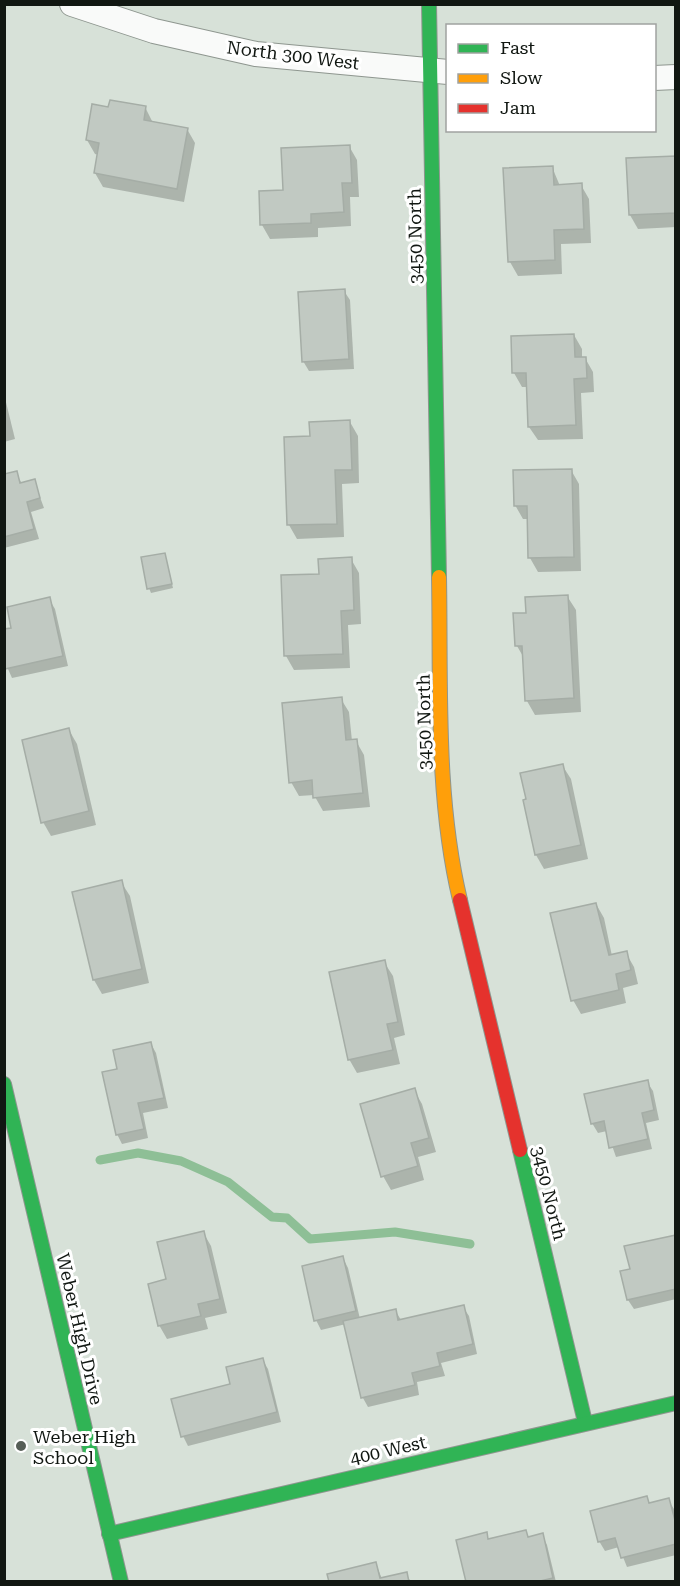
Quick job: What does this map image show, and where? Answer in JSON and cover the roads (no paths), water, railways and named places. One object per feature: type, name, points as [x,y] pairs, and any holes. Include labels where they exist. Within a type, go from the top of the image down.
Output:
[{"type":"street","name":"North 300 West","points":[[72,4],[154,31],[256,54],[439,72]]},
{"type":"street","name":"3450 North","points":[[429,4],[439,72],[442,778],[452,867],[585,1422]]},
{"type":"street","points":[[656,78],[675,77]]},
{"type":"street","name":"Weber High Drive","points":[[4,1084],[121,1581]]},
{"type":"street","name":"400 West","points":[[109,1534],[675,1403]]},
{"type":"waterway","points":[[100,1160],[138,1153],[181,1161],[228,1182],[272,1217],[287,1218],[310,1239],[395,1232],[470,1244]]},
{"type":"place","name":"Weber High School","points":[[21,1446]]}]
